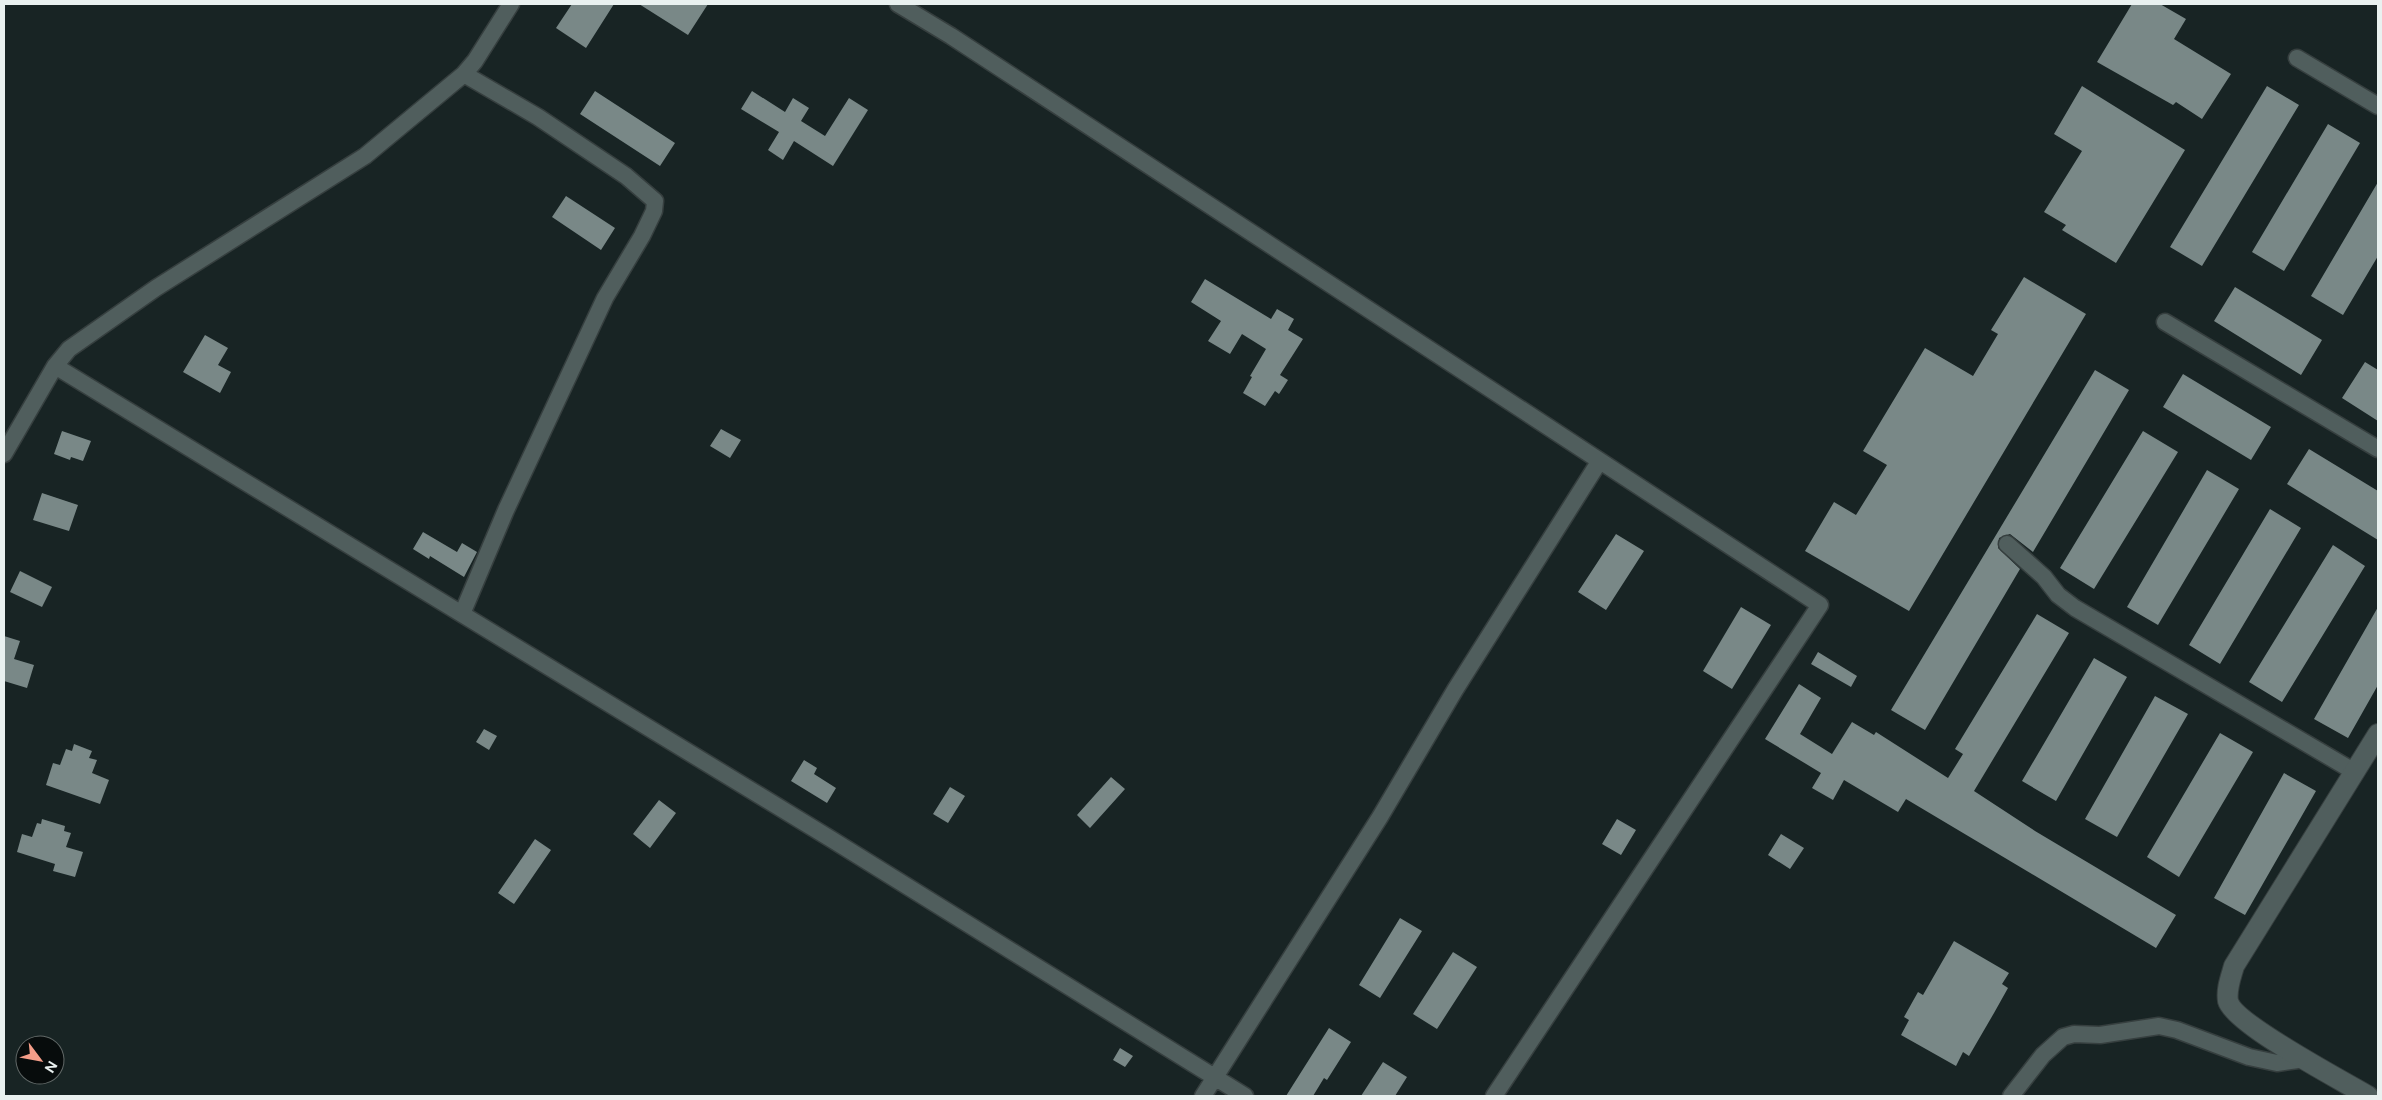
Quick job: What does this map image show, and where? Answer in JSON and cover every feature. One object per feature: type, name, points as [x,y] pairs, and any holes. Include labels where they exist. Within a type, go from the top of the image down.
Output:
[{"type":"street","points":[[4,454],[55,366],[69,349],[148,294],[365,156],[464,74],[510,4]]},
{"type":"street","points":[[898,4],[951,36],[1820,605],[1494,1096]]},
{"type":"street","points":[[2297,58],[2378,106]]},
{"type":"street","points":[[462,614],[506,510],[605,298],[642,236],[654,211],[655,200],[626,176],[546,122],[464,74]]},
{"type":"street","points":[[2165,322],[2378,449]]},
{"type":"street","points":[[55,366],[1245,1096]]},
{"type":"street","points":[[1203,1096],[1380,817],[1455,690],[1599,462]]},
{"type":"street","points":[[2007,544],[2044,577],[2058,595],[2075,608],[2355,772]]},
{"type":"street","points":[[2368,1096],[2244,1021],[2228,1002],[2228,987],[2234,966],[2378,734]]},
{"type":"street","points":[[2011,1096],[2043,1055],[2063,1037],[2074,1034],[2100,1035],[2159,1026],[2177,1030],[2249,1057],[2277,1063],[2305,1059]]},
{"type":"building","points":[[572,4],[614,4],[586,48],[556,28]]},
{"type":"building","points":[[639,4],[708,4],[688,35]]},
{"type":"building","points":[[2132,4],[2160,4],[2186,19],[2174,39],[2231,74],[2202,119],[2176,102],[2173,105],[2097,62]]},
{"type":"building","points":[[2082,86],[2185,150],[2116,263],[2062,230],[2066,225],[2044,212],[2082,151],[2054,134]]},
{"type":"building","points":[[2267,86],[2299,105],[2202,266],[2170,247]]},
{"type":"building","points":[[595,91],[675,143],[660,166],[580,114]]},
{"type":"building","points":[[752,91],[785,112],[793,98],[809,108],[801,121],[825,136],[849,98],[868,110],[833,166],[794,141],[783,160],[768,150],[779,132],[741,109]]},
{"type":"building","points":[[2328,124],[2360,143],[2284,271],[2252,252]]},
{"type":"building","points":[[2378,182],[2378,256],[2343,315],[2311,296]]},
{"type":"building","points":[[566,196],[615,228],[601,250],[552,217]]},
{"type":"building","points":[[2024,277],[2086,314],[1909,611],[1805,551],[1834,502],[1856,515],[1887,465],[1863,451],[1925,348],[1973,376],[1998,334],[1991,330]]},
{"type":"building","points":[[1205,279],[1271,319],[1277,309],[1294,319],[1288,330],[1303,339],[1280,375],[1288,380],[1279,394],[1275,391],[1265,406],[1243,393],[1252,377],[1250,376],[1266,349],[1242,334],[1230,354],[1208,341],[1221,321],[1191,302]]},
{"type":"building","points":[[2235,287],[2322,340],[2301,375],[2214,321]]},
{"type":"building","points":[[205,335],[228,348],[218,365],[231,372],[220,393],[183,372]]},
{"type":"building","points":[[2365,362],[2378,370],[2378,421],[2342,398]]},
{"type":"building","points":[[2095,370],[2129,390],[2033,552],[2010,534],[1999,538],[1998,548],[2020,569],[1925,730],[1891,710]]},
{"type":"building","points":[[2183,374],[2271,427],[2251,460],[2163,407]]},
{"type":"building","points":[[721,429],[741,440],[730,458],[710,446]]},
{"type":"building","points":[[62,431],[91,441],[83,461],[71,457],[70,460],[54,454]]},
{"type":"building","points":[[2143,431],[2178,452],[2094,589],[2060,568]]},
{"type":"building","points":[[2309,449],[2378,491],[2378,540],[2287,484]]},
{"type":"building","points":[[2207,470],[2239,489],[2158,625],[2127,607]]},
{"type":"building","points":[[42,493],[78,505],[69,531],[33,520]]},
{"type":"building","points":[[2270,509],[2301,528],[2220,664],[2189,645]]},
{"type":"building","points":[[423,532],[457,552],[462,543],[477,552],[464,577],[430,556],[429,559],[413,549]]},
{"type":"building","points":[[1616,534],[1644,551],[1606,610],[1578,592]]},
{"type":"building","points":[[2333,545],[2365,566],[2282,702],[2249,682]]},
{"type":"building","points":[[20,571],[52,587],[42,607],[10,592]]},
{"type":"building","points":[[1741,607],[1771,625],[1732,689],[1703,671]]},
{"type":"building","points":[[2378,607],[2378,685],[2348,738],[2314,719]]},
{"type":"building","points":[[2037,614],[2069,633],[1974,791],[2035,831],[2176,915],[2156,948],[1906,799],[1898,812],[1844,780],[1833,800],[1812,788],[1821,773],[1765,739],[1799,684],[1821,698],[1800,734],[1832,754],[1852,722],[1874,735],[1876,732],[1948,778],[1963,754],[1955,749]]},
{"type":"building","points":[[4,636],[20,641],[14,659],[34,665],[27,688],[4,681]]},
{"type":"building","points":[[1818,652],[1857,676],[1851,687],[1811,664]]},
{"type":"building","points":[[2094,658],[2127,677],[2056,801],[2022,781]]},
{"type":"building","points":[[2155,696],[2188,714],[2117,837],[2085,819]]},
{"type":"building","points":[[484,729],[497,736],[489,750],[476,742]]},
{"type":"building","points":[[2220,733],[2253,752],[2179,877],[2147,857]]},
{"type":"building","points":[[74,744],[92,751],[89,758],[97,760],[92,773],[109,780],[100,804],[46,785],[53,763],[60,765],[66,749],[72,751]]},
{"type":"building","points":[[804,760],[817,768],[814,774],[836,788],[827,803],[791,781]]},
{"type":"building","points":[[2284,773],[2316,791],[2245,915],[2214,898]]},
{"type":"building","points":[[1111,777],[1125,789],[1090,828],[1077,815]]},
{"type":"building","points":[[950,787],[965,796],[948,823],[933,814]]},
{"type":"building","points":[[659,800],[676,813],[650,848],[633,834]]},
{"type":"building","points":[[42,819],[65,826],[64,831],[71,833],[66,847],[83,852],[75,877],[53,871],[55,864],[17,852],[22,834],[32,837],[37,823],[41,824]]},
{"type":"building","points":[[1617,819],[1636,830],[1621,855],[1602,844]]},
{"type":"building","points":[[1781,834],[1804,848],[1790,869],[1768,855]]},
{"type":"building","points":[[535,839],[551,850],[514,904],[498,893]]},
{"type":"building","points":[[1400,918],[1422,931],[1380,998],[1359,985]]},
{"type":"building","points":[[1954,941],[2009,973],[2002,984],[2008,988],[1994,1013],[1969,1056],[1963,1052],[1956,1066],[1901,1035],[1909,1020],[1904,1017],[1918,992],[1923,995]]},
{"type":"building","points":[[1453,952],[1477,967],[1437,1029],[1413,1014]]},
{"type":"building","points":[[1329,1028],[1351,1042],[1327,1080],[1324,1078],[1313,1096],[1286,1096]]},
{"type":"building","points":[[1120,1048],[1133,1056],[1125,1067],[1113,1060]]},
{"type":"building","points":[[1383,1062],[1407,1077],[1395,1096],[1361,1096]]}]
